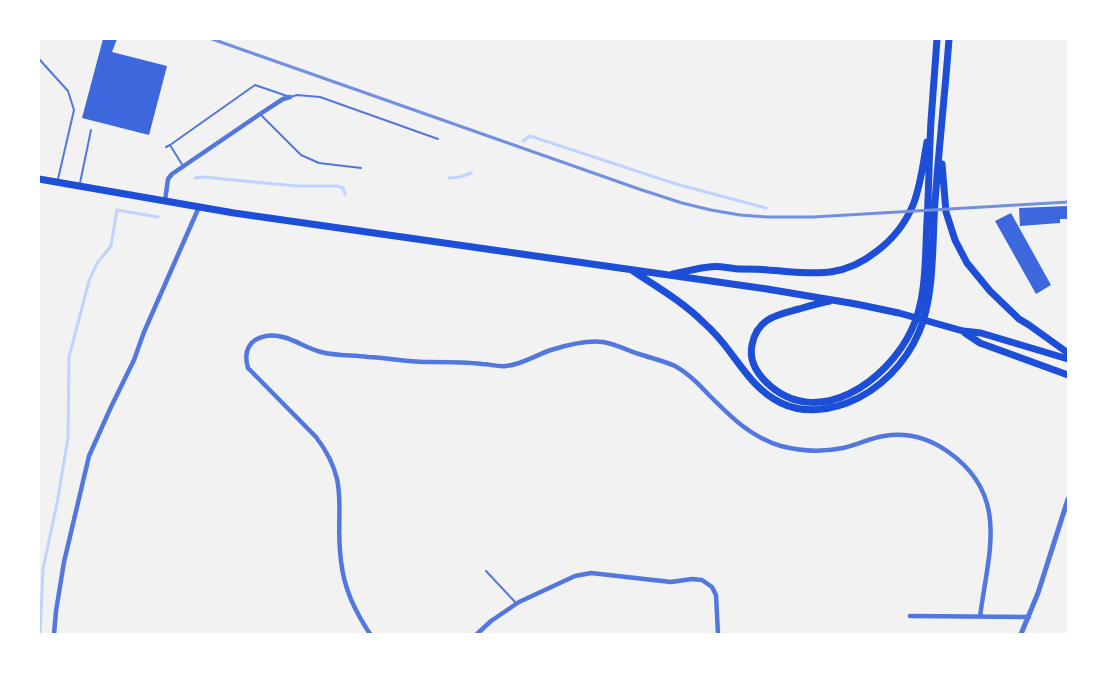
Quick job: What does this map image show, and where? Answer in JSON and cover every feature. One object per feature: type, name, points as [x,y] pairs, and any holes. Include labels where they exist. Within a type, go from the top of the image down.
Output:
[{"type":"main road","points":[[929,246],[931,122],[937,39]]},
{"type":"main road","points":[[631,270],[702,320],[762,391],[779,402],[809,410],[836,407],[853,401],[881,383],[897,366],[904,352],[920,331],[923,321],[949,39]]},
{"type":"main road","points":[[668,275],[711,266],[806,273],[831,272],[855,266],[888,243],[900,228],[913,204],[931,122]]},
{"type":"main road","points":[[942,124],[944,201],[955,240],[972,270],[990,291],[1019,319],[1068,353]]},
{"type":"main road","points":[[39,179],[199,207],[832,300],[899,314],[963,331],[981,333],[1068,359]]},
{"type":"main road","points":[[832,300],[774,315],[759,329],[752,346],[754,366],[760,376],[774,389],[790,398],[804,401],[826,401],[839,398],[869,383],[904,352]]},
{"type":"main road","points":[[963,331],[980,344],[1068,375]]},
{"type":"street","points":[[165,201],[168,179],[172,174],[260,114],[290,97]]},
{"type":"street","points":[[54,634],[64,562],[89,456],[134,360],[199,207]]},
{"type":"street","points":[[370,634],[351,603],[344,579],[339,551],[340,493],[335,470],[326,449],[316,437],[248,368],[247,350],[258,339],[281,336],[312,349],[334,354],[504,367],[554,349],[582,342],[603,342],[675,366],[693,378],[746,429],[777,445],[803,450],[825,450],[843,448],[884,435],[908,435],[930,441],[944,449],[975,477],[988,505],[991,527],[990,554],[980,617]]},
{"type":"street","points":[[1022,634],[1038,593],[1068,498]]},
{"type":"street","points":[[477,634],[516,603],[575,576],[585,574],[671,582],[702,580],[710,585],[716,595],[718,634]]},
{"type":"street","points":[[910,616],[1029,617]]},
{"type":"lane","points":[[39,59],[68,91],[74,110],[58,182]]},
{"type":"lane","points":[[166,147],[255,85],[290,97],[297,95],[320,97],[438,139]]},
{"type":"lane","points":[[260,114],[301,155],[319,163],[361,168]]},
{"type":"lane","points":[[79,186],[91,130]]},
{"type":"lane","points":[[170,145],[183,166]]},
{"type":"lane","points":[[486,571],[516,603]]},
{"type":"building","points":[[103,39],[117,39],[112,52],[167,66],[149,135],[82,118]]},
{"type":"building","points":[[1068,206],[1068,219],[1060,219],[1060,223],[1020,226],[1019,208]]},
{"type":"building","points":[[1011,213],[1051,285],[1036,294],[995,221]]},
{"type":"waterway","points":[[523,141],[530,136],[676,184],[766,208]]},
{"type":"waterway","points":[[449,178],[471,173]]},
{"type":"waterway","points":[[195,178],[296,186],[337,186],[343,188],[345,194]]},
{"type":"waterway","points":[[40,634],[43,569],[68,438],[69,357],[89,281],[97,263],[111,246],[117,210],[158,217]]},
{"type":"railway","points":[[212,39],[639,189],[711,210],[767,217],[813,217],[1068,202]]}]
